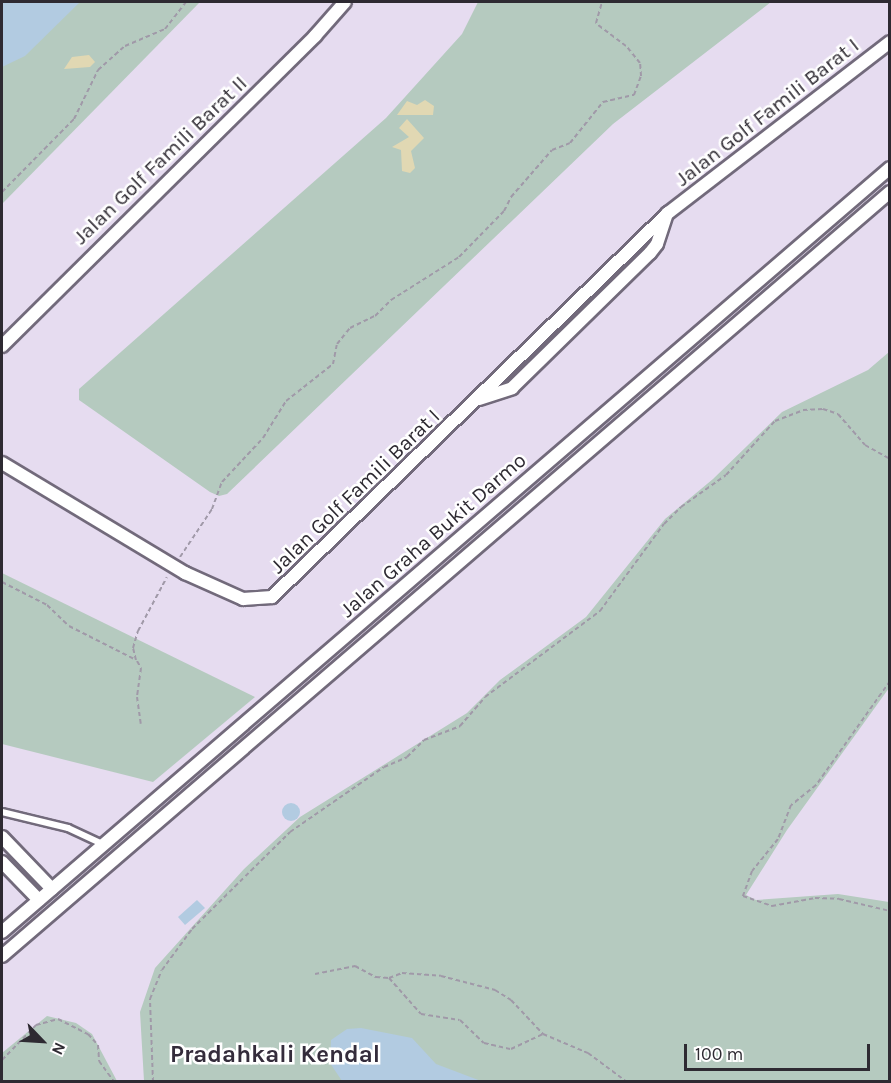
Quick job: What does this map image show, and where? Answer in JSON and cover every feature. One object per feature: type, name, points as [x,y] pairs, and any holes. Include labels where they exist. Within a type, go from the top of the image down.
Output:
[{"type":"street","name":"Jalan Golf Famili Barat II","points":[[2,346],[315,36],[345,2]]},
{"type":"street","name":"Jalan Golf Famili Barat I","points":[[2,463],[173,567],[243,599],[272,597],[668,213],[890,42]]},
{"type":"street","name":"Jalan Graha Bukit Darmo","points":[[2,932],[890,168]]},
{"type":"street","name":"Jalan Graha Bukit Darmo","points":[[2,956],[890,192]]},
{"type":"street","name":"Jalan Golf Famili Barat I","points":[[477,399],[512,388],[650,253],[662,234],[668,213]]},
{"type":"street","points":[[2,837],[52,889]]},
{"type":"street","points":[[2,862],[39,900]]},
{"type":"lane","points":[[2,812],[68,828],[104,845]]},
{"type":"path","points":[[2,192],[74,119],[98,70],[125,46],[165,29],[186,2]]},
{"type":"path","points":[[141,724],[137,697],[141,668],[133,648],[138,631],[173,567],[212,509],[222,482],[263,438],[286,401],[333,364],[342,336],[459,257],[504,211],[511,197],[552,150],[570,143],[603,102],[634,95],[641,76],[640,63],[626,46],[596,23],[602,2]]},
{"type":"path","points":[[153,1082],[150,999],[162,970],[192,929],[290,832],[384,767],[407,757],[423,740],[460,726],[497,687],[600,612],[664,524],[726,476],[775,421],[803,410],[830,411],[838,414],[865,445],[890,459]]},
{"type":"path","points":[[2,582],[47,605],[69,626],[136,660]]},
{"type":"path","points":[[890,681],[816,785],[791,805],[778,839],[752,871],[742,896],[772,906],[815,898],[839,899],[890,911]]},
{"type":"path","points":[[315,974],[355,966],[389,978],[421,1014],[460,1020],[484,1043],[496,1048],[524,1046],[543,1034]]},
{"type":"path","points":[[389,978],[402,973],[441,976],[495,990],[518,1007],[543,1034],[581,1049],[627,1082]]},
{"type":"path","points":[[2,1060],[36,1025],[57,1020],[88,1034],[98,1045],[99,1061],[114,1082]]},
{"type":"green space","points":[[2,2],[200,2],[2,204]]},
{"type":"green space","points":[[478,2],[771,2],[613,124],[227,494],[219,496],[210,492],[79,400],[79,389],[386,118],[462,34]]},
{"type":"green space","points":[[889,352],[889,688],[787,830],[746,895],[756,900],[838,894],[889,902],[889,1081],[144,1081],[140,1012],[155,968],[244,869],[300,817],[467,713],[500,680],[586,617],[665,519],[713,479],[782,412],[868,370]]},
{"type":"green space","points":[[2,573],[255,697],[153,782],[2,744]]},
{"type":"green space","points":[[47,1016],[76,1023],[92,1034],[117,1081],[2,1081],[2,1053]]},
{"type":"sand","points":[[89,55],[95,62],[90,67],[64,69],[72,57]]},
{"type":"sand","points":[[425,100],[434,106],[433,115],[397,115],[407,101],[417,105]]},
{"type":"sand","points":[[407,119],[424,138],[411,151],[415,168],[410,173],[402,171],[401,150],[392,147],[409,137],[399,128]]},
{"type":"water","points":[[2,2],[80,2],[25,56],[2,67]]},
{"type":"water","points":[[291,803],[297,806],[300,812],[297,818],[291,821],[285,818],[282,812],[285,806]]},
{"type":"water","points":[[197,900],[205,908],[185,925],[178,917]]},
{"type":"water","points":[[361,1028],[412,1038],[436,1064],[481,1081],[342,1081],[330,1063],[331,1040],[347,1029]]},
{"type":"district","name":"Pradahkali Kendal","points":[[275,1055]]}]
